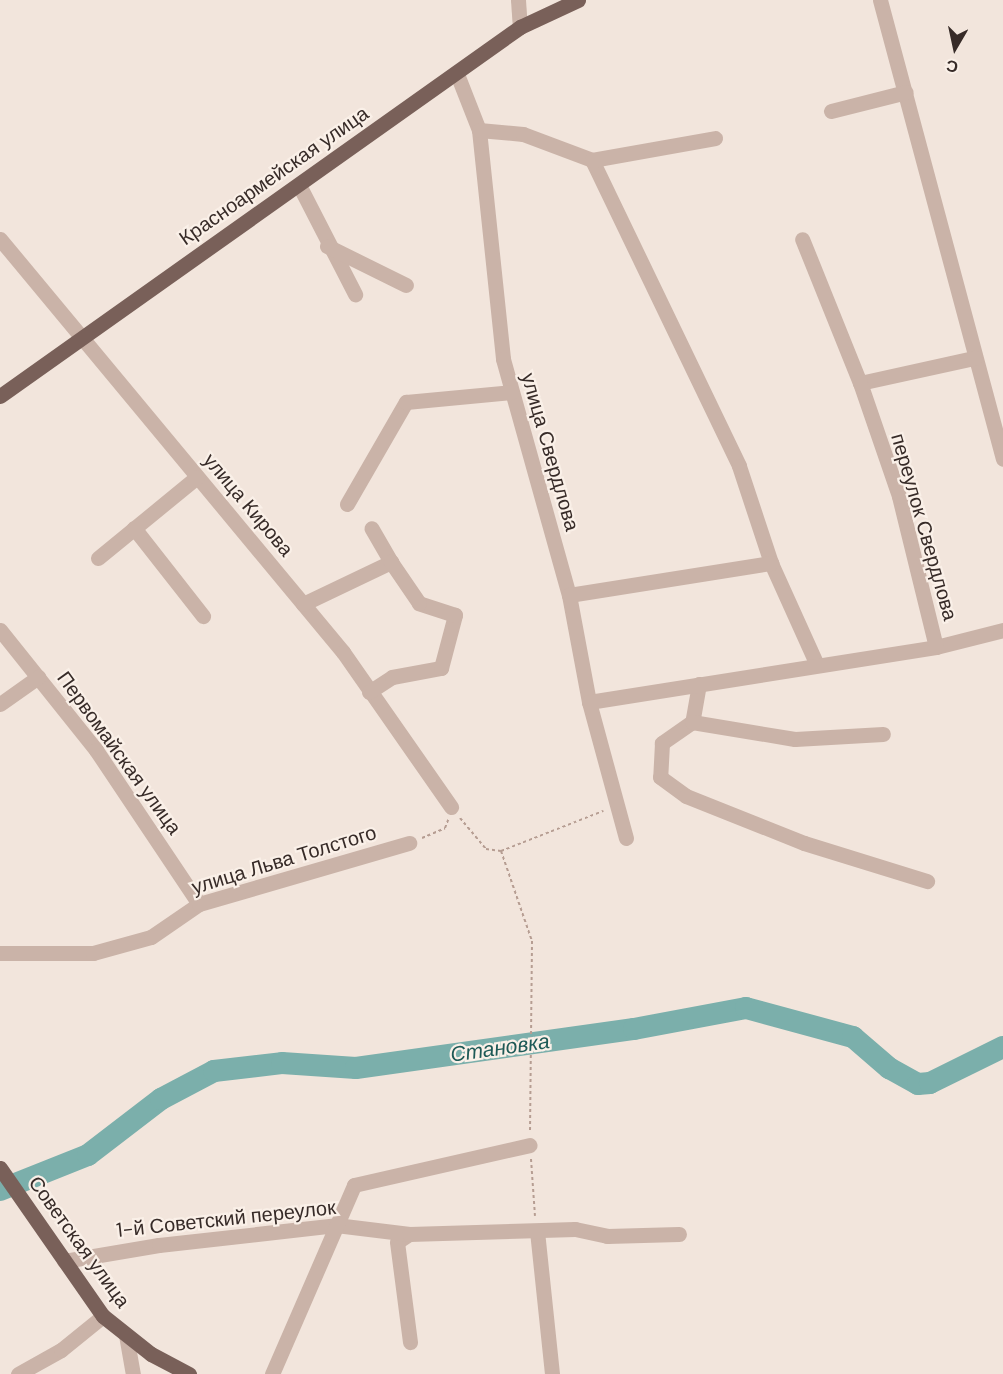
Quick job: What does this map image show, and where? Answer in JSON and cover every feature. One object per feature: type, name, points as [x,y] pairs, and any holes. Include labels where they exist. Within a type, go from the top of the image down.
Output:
[{"type":"main road","name":"Красноармейская улица","points":[[0,396],[457,74],[520,27],[578,0]]},
{"type":"main road","name":"Советская улица","points":[[0,1168],[103,1316],[151,1354],[189,1374]]},
{"type":"street","points":[[518,0],[520,27]]},
{"type":"street","points":[[880,0],[974,358],[997,418],[1003,459]]},
{"type":"street","name":"улица Свердлова","points":[[457,74],[479,130],[503,359],[569,595],[589,702],[626,838]]},
{"type":"street","points":[[831,111],[906,92]]},
{"type":"street","points":[[479,130],[523,135],[592,160],[715,138]]},
{"type":"street","points":[[592,160],[739,466],[771,563],[817,665]]},
{"type":"street","points":[[299,185],[327,246],[355,294]]},
{"type":"street","name":"улица Кирова","points":[[0,239],[343,652],[452,807]]},
{"type":"street","name":"переулок Свердлова","points":[[589,702],[936,647],[898,496],[860,383],[802,239]]},
{"type":"street","points":[[327,246],[406,285]]},
{"type":"street","points":[[860,383],[974,358]]},
{"type":"street","points":[[347,504],[406,402],[512,392]]},
{"type":"street","points":[[98,558],[197,477]]},
{"type":"street","points":[[134,528],[203,616]]},
{"type":"street","points":[[369,692],[392,677],[441,668],[455,615],[419,603],[371,528]]},
{"type":"street","points":[[303,604],[391,562]]},
{"type":"street","points":[[569,595],[771,563]]},
{"type":"street","name":"Первомайская улица","points":[[0,630],[96,750],[199,904]]},
{"type":"street","points":[[936,647],[1003,630]]},
{"type":"street","points":[[0,704],[38,677]]},
{"type":"street","points":[[692,722],[699,684]]},
{"type":"street","points":[[883,734],[795,739],[692,722],[662,743],[660,777],[686,796],[804,843],[927,881]]},
{"type":"street","name":"улица Льва Толстого","points":[[0,953],[93,953],[151,937],[199,904],[410,843]]},
{"type":"street","points":[[272,1374],[354,1185],[530,1145]]},
{"type":"street","name":"1-й Советский переулок","points":[[64,1261],[159,1245],[336,1226],[409,1234],[537,1231],[679,1234]]},
{"type":"street","points":[[537,1231],[552,1374]]},
{"type":"street","points":[[409,1234],[397,1242],[410,1342]]},
{"type":"street","points":[[18,1374],[61,1350],[103,1316]]},
{"type":"street","points":[[126,1335],[132,1374]]},
{"type":"path","points":[[452,807],[486,849],[501,851],[617,806]]},
{"type":"path","points":[[410,843],[445,828],[452,807]]},
{"type":"path","points":[[501,851],[532,941],[530,1145],[537,1231]]},
{"type":"waterway","name":"Становка","points":[[0,1190],[88,1155],[161,1099],[214,1071],[282,1063],[356,1068],[634,1029],[746,1008],[853,1037],[889,1068],[918,1084],[930,1083],[1003,1047]]}]
